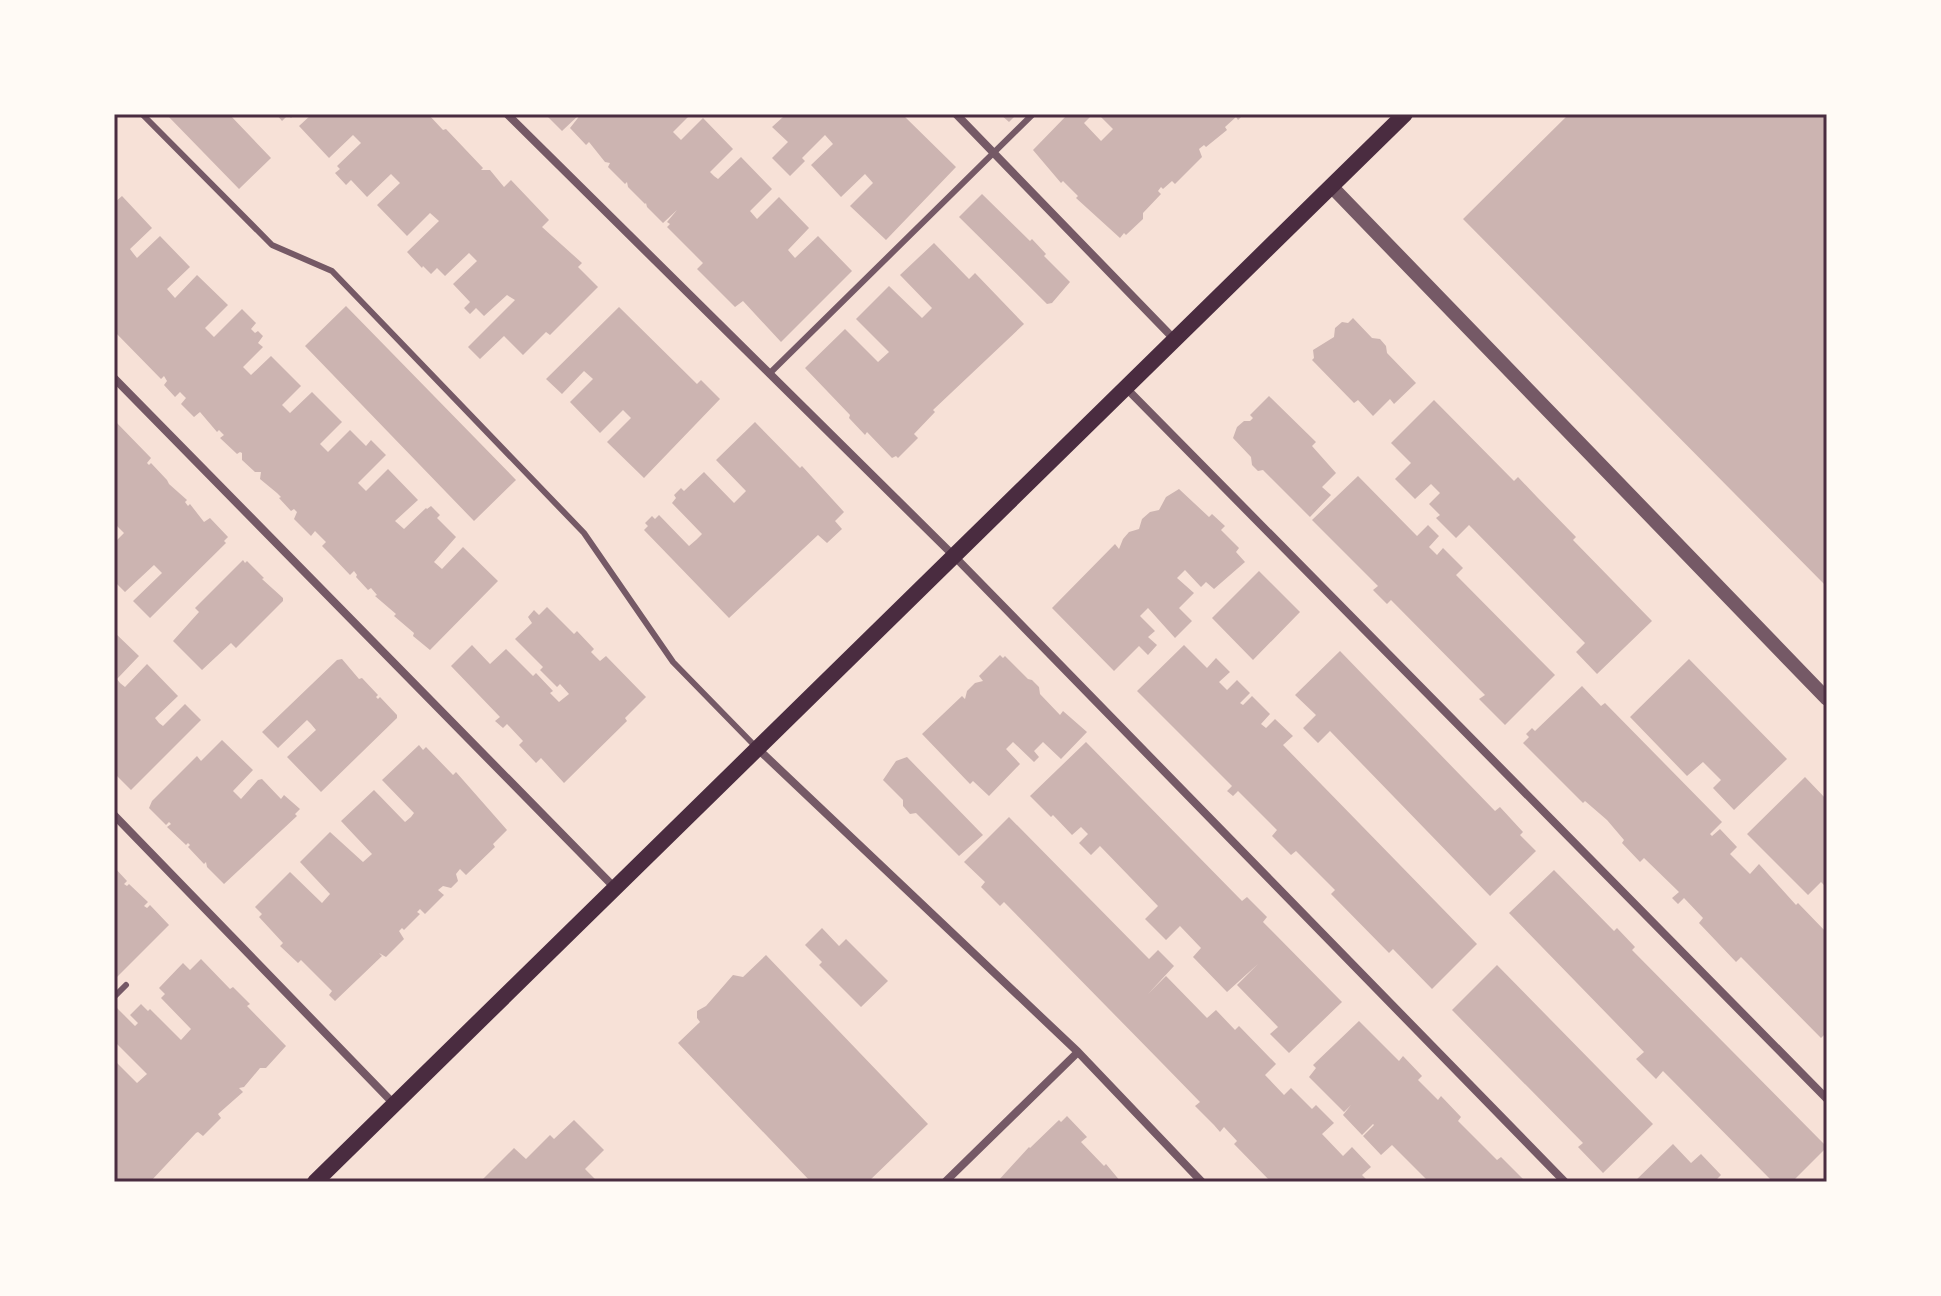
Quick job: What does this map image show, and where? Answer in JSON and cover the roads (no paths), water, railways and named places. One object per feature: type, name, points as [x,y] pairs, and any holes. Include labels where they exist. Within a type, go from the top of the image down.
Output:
[{"type":"main road","points":[[315,1182],[1405,114]]},
{"type":"street","points":[[507,114],[954,556],[1565,1182]]},
{"type":"street","points":[[956,114],[1175,340]]},
{"type":"street","points":[[1332,187],[1827,699]]},
{"type":"street","points":[[114,378],[615,888]]},
{"type":"street","points":[[1126,388],[1827,1099]]},
{"type":"street","points":[[758,749],[1078,1052],[1202,1182]]},
{"type":"street","points":[[114,815],[395,1104]]},
{"type":"street","points":[[945,1182],[1078,1052]]},
{"type":"lane","points":[[142,114],[272,245],[332,271],[365,305],[584,533],[673,662],[758,749]]},
{"type":"lane","points":[[769,374],[1033,114]]},
{"type":"lane","points":[[114,997],[126,985]]}]
